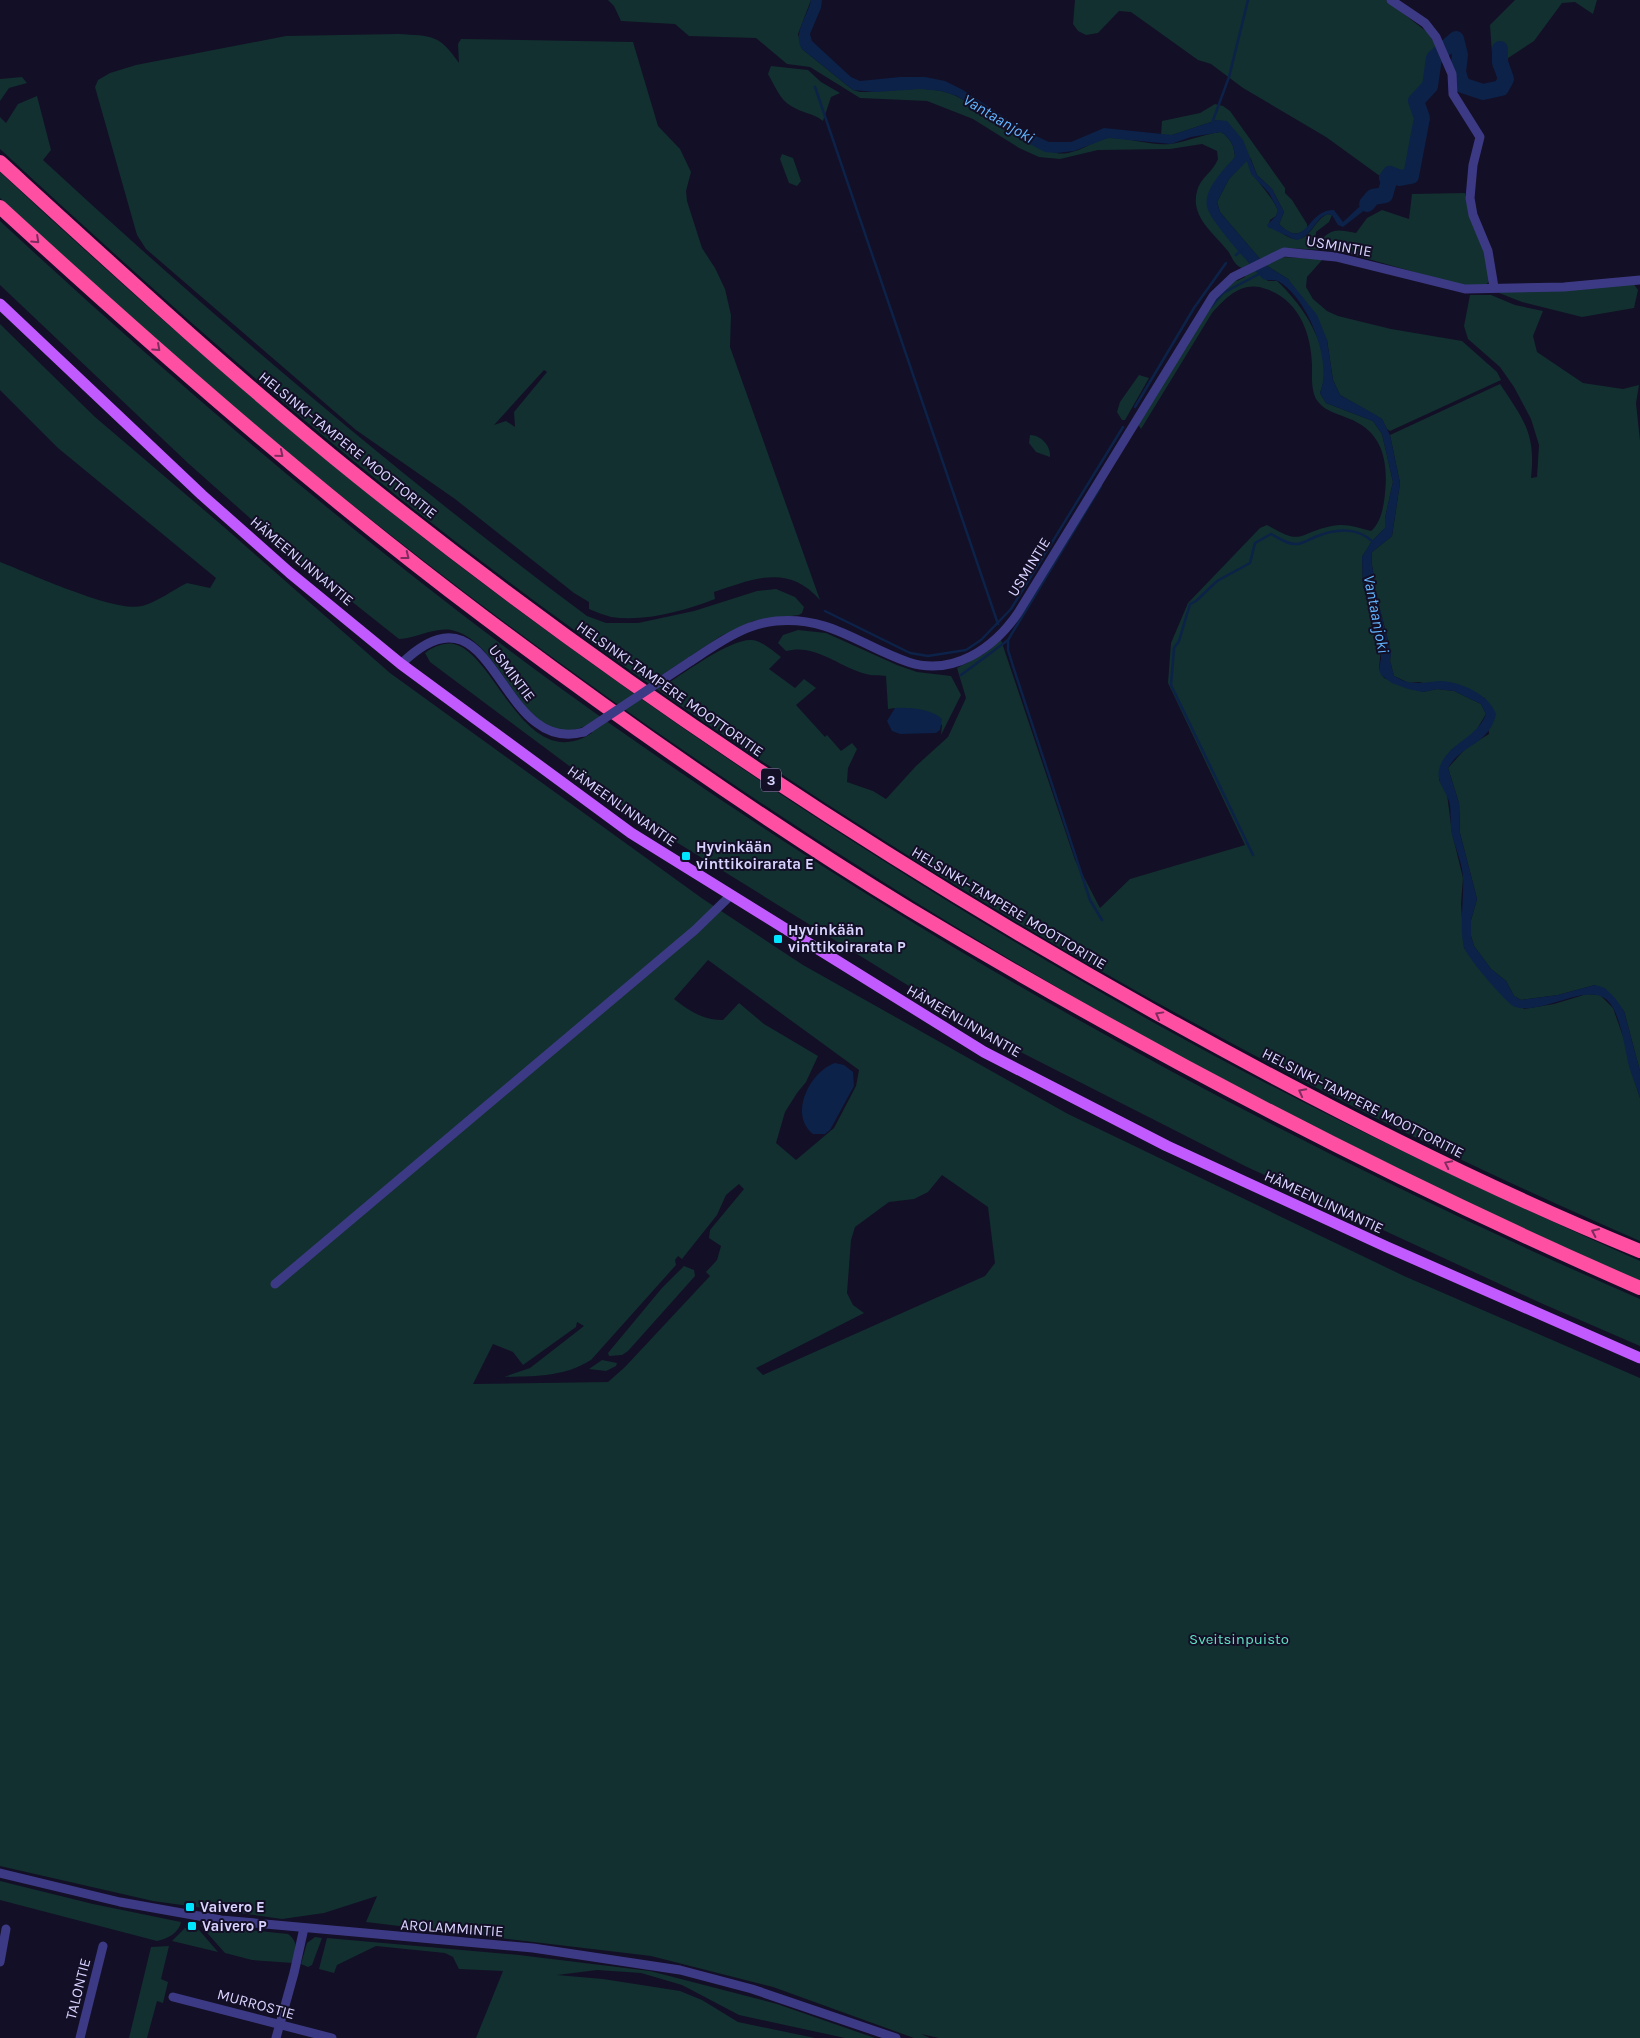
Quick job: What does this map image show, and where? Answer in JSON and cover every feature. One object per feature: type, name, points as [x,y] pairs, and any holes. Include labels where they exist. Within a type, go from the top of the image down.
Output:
[{"type":"highway","name":"HELSINKI-TAMPERE MOOTTORITIE","points":[[0,162],[226,365],[358,477],[576,644],[751,767],[915,872],[1074,968],[1221,1049],[1441,1161],[1640,1251]]},
{"type":"highway","name":"3","points":[[0,207],[202,388],[354,516],[483,616],[630,723],[759,812],[906,907],[1047,990],[1217,1084],[1399,1178],[1640,1288]]},
{"type":"main road","name":"HÄMEENLINNANTIE","points":[[0,304],[202,495],[290,573],[401,664],[631,834],[984,1052],[1158,1142],[1387,1247],[1640,1358]]},
{"type":"street","points":[[1391,0],[1425,23],[1436,37],[1452,74],[1453,94],[1480,136],[1473,165],[1470,198],[1473,215],[1488,251],[1494,287]]},
{"type":"street","name":"USMINTIE","points":[[401,664],[415,650],[436,638],[445,636],[454,638],[480,652],[494,669],[519,707],[536,724],[554,733],[575,735],[584,732],[737,632],[764,623],[782,621],[816,622],[830,626],[892,656],[923,665],[957,662],[979,653],[999,636],[1018,613],[1213,296],[1224,284],[1244,271],[1284,252],[1322,254],[1464,289],[1564,286],[1640,280]]},
{"type":"street","points":[[275,1284],[617,993],[695,930],[730,896]]},
{"type":"street","name":"AROLAMMINTIE","points":[[0,1873],[120,1902],[221,1920],[533,1948],[680,1970],[752,1988],[893,2038]]},
{"type":"street","points":[[276,2038],[296,1967],[304,1928]]},
{"type":"street","points":[[0,1962],[6,1929]]},
{"type":"street","name":"TALONTIE","points":[[80,2038],[103,1946]]},
{"type":"street","name":"MURROSTIE","points":[[173,1997],[332,2038]]},
{"type":"green space","points":[[608,0],[811,0],[798,34],[802,49],[853,90],[860,92],[922,89],[947,92],[970,104],[1029,143],[1056,153],[1071,152],[1109,138],[1154,144],[1170,144],[1221,132],[1231,143],[1235,157],[1210,190],[1212,217],[1250,264],[1242,268],[1237,265],[1200,217],[1197,209],[1197,191],[1201,182],[1218,159],[1217,151],[1202,144],[1170,149],[1098,150],[1060,159],[1039,157],[1019,148],[973,119],[927,101],[860,98],[810,67],[787,64],[756,38],[689,36],[675,24],[621,21],[614,6]]},
{"type":"green space","points":[[1075,0],[1386,0],[1427,32],[1439,49],[1429,55],[1425,87],[1411,102],[1418,122],[1409,173],[1402,176],[1392,171],[1386,173],[1384,179],[1326,137],[1243,88],[1211,64],[1198,60],[1131,12],[1119,11],[1098,33],[1086,35],[1078,31],[1073,24]]},
{"type":"green space","points":[[1515,0],[1597,0],[1593,14],[1575,2],[1562,3],[1534,41],[1493,68],[1490,25]]},
{"type":"green space","points":[[398,34],[427,36],[434,38],[446,47],[459,63],[458,44],[461,39],[633,42],[658,126],[680,149],[691,172],[686,191],[687,201],[702,248],[715,268],[725,289],[731,315],[730,347],[820,600],[808,588],[796,581],[770,577],[714,592],[715,599],[690,608],[651,617],[611,617],[589,609],[589,602],[574,593],[455,499],[356,430],[146,249],[137,235],[95,87],[98,80],[110,73],[136,65],[286,36]],"holes":[[[544,370],[547,372],[514,412],[515,427],[506,421],[494,425]]]},
{"type":"green space","points":[[771,66],[808,70],[821,82],[840,93],[831,97],[823,121],[795,108],[784,100],[768,74]]},
{"type":"green space","points":[[22,77],[27,83],[9,88],[0,101],[0,79]]},
{"type":"green space","points":[[37,96],[51,150],[43,160],[241,338],[377,452],[587,616],[606,623],[638,623],[694,611],[757,591],[776,589],[795,597],[804,607],[799,615],[753,621],[721,636],[659,677],[667,684],[708,657],[732,645],[751,640],[763,644],[781,657],[769,669],[795,688],[804,679],[816,688],[796,705],[825,737],[827,735],[841,751],[852,743],[857,749],[848,768],[847,782],[873,791],[886,799],[916,766],[948,737],[966,698],[957,668],[984,654],[1001,640],[1075,860],[1100,908],[1130,879],[1245,845],[1168,683],[1171,643],[1188,603],[1260,528],[1267,525],[1279,532],[1295,537],[1337,525],[1352,526],[1371,531],[1381,514],[1385,498],[1386,473],[1379,444],[1367,429],[1353,420],[1328,410],[1318,402],[1314,395],[1309,341],[1301,319],[1287,301],[1266,289],[1258,287],[1242,288],[1217,307],[1141,429],[1137,423],[1212,303],[1236,278],[1237,281],[1245,277],[1245,273],[1254,269],[1268,281],[1277,281],[1298,304],[1315,332],[1321,347],[1324,363],[1324,378],[1320,393],[1326,403],[1373,421],[1382,434],[1393,482],[1385,518],[1385,528],[1372,541],[1362,557],[1363,587],[1372,605],[1375,627],[1381,648],[1379,669],[1384,678],[1423,692],[1437,689],[1454,691],[1481,704],[1486,714],[1475,732],[1451,750],[1439,780],[1447,794],[1452,833],[1463,878],[1461,904],[1464,948],[1524,1009],[1554,1004],[1587,994],[1600,995],[1613,1008],[1626,1045],[1629,1064],[1640,1098],[1640,1241],[1474,1166],[1312,1085],[1152,1000],[994,909],[840,813],[689,712],[542,606],[397,496],[195,326],[0,149],[0,117],[6,123],[18,104]]},
{"type":"green space","points":[[1215,104],[1223,106],[1230,111],[1285,188],[1285,193],[1292,200],[1307,224],[1307,228],[1303,231],[1296,234],[1292,233],[1279,224],[1284,212],[1272,189],[1257,175],[1251,159],[1217,120],[1172,135],[1161,135],[1162,121],[1200,113]]},
{"type":"green space","points":[[782,154],[793,158],[801,181],[797,186],[789,183],[780,159]]},
{"type":"green space","points":[[1247,160],[1253,174],[1278,210],[1276,216],[1270,220],[1268,227],[1291,238],[1299,239],[1308,234],[1323,217],[1328,214],[1332,215],[1329,222],[1316,232],[1315,248],[1324,237],[1332,232],[1356,233],[1367,218],[1382,210],[1409,219],[1412,194],[1465,193],[1469,214],[1485,252],[1490,280],[1486,285],[1460,285],[1340,251],[1287,248],[1260,259],[1220,212],[1217,202],[1229,179]]},
{"type":"green space","points":[[0,172],[194,347],[326,460],[462,568],[684,729],[917,882],[1077,979],[1217,1057],[1336,1119],[1518,1206],[1640,1261],[1640,1281],[1386,1164],[1237,1088],[1070,995],[906,896],[746,793],[589,684],[436,570],[287,452],[142,327],[0,198]]},
{"type":"green space","points":[[0,221],[147,354],[298,483],[453,607],[612,725],[734,808],[858,888],[984,965],[1111,1038],[1241,1108],[1372,1175],[1505,1239],[1640,1299],[1640,1346],[1543,1304],[1247,1167],[993,1038],[647,824],[430,662],[425,653],[446,644],[454,644],[469,652],[530,726],[548,739],[569,742],[592,733],[588,725],[566,730],[547,725],[531,712],[489,656],[473,641],[455,631],[434,631],[399,639],[278,543],[189,464],[0,285]]},
{"type":"green space","points":[[1281,257],[1323,259],[1307,277],[1306,287],[1313,299],[1327,311],[1338,316],[1391,329],[1462,341],[1497,372],[1501,380],[1390,431],[1382,419],[1340,395],[1333,380],[1327,340],[1288,279],[1264,264]]},
{"type":"green space","points":[[1633,283],[1638,290],[1634,308],[1582,317],[1522,302],[1499,293],[1500,291]]},
{"type":"green space","points":[[1470,295],[1491,295],[1515,305],[1543,311],[1533,336],[1537,352],[1583,383],[1623,389],[1639,385],[1636,403],[1640,441],[1640,1071],[1624,1011],[1595,985],[1558,995],[1521,1000],[1514,996],[1506,981],[1491,969],[1474,946],[1471,936],[1471,920],[1477,899],[1460,833],[1459,803],[1448,768],[1466,748],[1489,734],[1485,698],[1419,682],[1409,683],[1394,676],[1390,661],[1391,652],[1374,586],[1372,552],[1392,536],[1400,483],[1390,435],[1500,384],[1522,418],[1530,438],[1532,450],[1531,478],[1537,477],[1539,445],[1531,419],[1514,387],[1500,367],[1468,339],[1464,326]]},
{"type":"green space","name":"Sveitsinpuisto","points":[[0,324],[95,417],[390,673],[703,899],[803,965],[1068,1114],[1404,1276],[1640,1378],[1640,2038],[939,2038],[921,2034],[930,2038],[914,2038],[773,1987],[651,1956],[366,1922],[377,1896],[324,1913],[282,1919],[153,1901],[0,1866],[0,562],[72,591],[112,604],[129,607],[148,604],[187,583],[210,588],[216,578],[58,448],[0,390]],"holes":[[[708,960],[859,1070],[856,1086],[834,1128],[796,1160],[776,1143],[785,1112],[806,1082],[818,1056],[764,1024],[739,1003],[723,1020],[716,1020],[697,1014],[674,999]],[[942,1175],[988,1207],[995,1263],[985,1276],[763,1375],[756,1368],[864,1313],[853,1305],[847,1293],[851,1240],[855,1227],[889,1202],[914,1199],[928,1192]],[[739,1184],[744,1189],[710,1230],[709,1238],[721,1246],[717,1260],[706,1272],[710,1276],[625,1367],[608,1382],[473,1384],[493,1344],[513,1352],[523,1365],[576,1327],[577,1322],[584,1326],[530,1368],[504,1377],[560,1373],[581,1366],[591,1360],[676,1265],[675,1260],[678,1256],[682,1259],[717,1215],[726,1195]]]},
{"type":"green space","points":[[1139,375],[1149,378],[1125,420],[1122,420],[1117,412],[1120,402]]},
{"type":"green space","points":[[1030,435],[1038,437],[1047,445],[1050,457],[1036,452],[1029,443]]},
{"type":"green space","points":[[798,630],[826,633],[917,672],[951,676],[961,695],[941,735],[942,725],[895,708],[888,709],[886,676],[856,671],[807,650],[786,651],[778,643],[783,635]]},
{"type":"green space","points":[[684,1266],[694,1270],[695,1276],[628,1351],[622,1355],[609,1356],[608,1353],[662,1288]]},
{"type":"green space","points":[[602,1360],[617,1363],[616,1366],[606,1371],[589,1369]]},
{"type":"green space","points":[[0,1881],[93,1904],[181,1922],[178,1929],[172,1935],[157,1941],[0,1900]]},
{"type":"green space","points":[[200,1925],[288,1934],[295,1944],[296,1951],[293,1963],[252,1960],[225,1953]]},
{"type":"green space","points":[[185,1928],[199,1930],[218,1952],[172,1941]]},
{"type":"green space","points":[[315,1937],[322,1938],[312,1965],[308,1967],[301,1964],[307,1943]]},
{"type":"green space","points":[[327,1938],[519,1955],[650,1971],[777,2004],[875,2038],[845,2038],[739,2015],[682,1985],[641,1973],[597,1970],[557,1975],[603,1979],[680,1991],[702,2000],[738,2022],[815,2038],[476,2038],[503,1971],[459,1969],[453,1957],[445,1953],[376,1946],[337,1965],[334,1973],[319,1969]]},
{"type":"green space","points":[[169,1946],[161,1979],[168,1982],[163,2003],[157,2001],[147,2038],[129,2038],[151,1947]]},
{"type":"water","name":"Vantaanjoki","points":[[811,0],[822,0],[821,8],[810,34],[812,41],[851,77],[860,81],[900,77],[925,77],[945,81],[963,90],[1027,132],[1049,142],[1071,142],[1104,128],[1172,135],[1217,120],[1227,121],[1243,140],[1257,175],[1272,189],[1284,212],[1279,224],[1289,231],[1302,232],[1325,211],[1334,210],[1343,222],[1372,195],[1387,196],[1375,199],[1366,209],[1343,227],[1338,225],[1332,215],[1323,216],[1307,234],[1296,240],[1268,227],[1267,225],[1276,216],[1278,210],[1269,193],[1251,174],[1247,161],[1229,179],[1217,202],[1220,212],[1260,259],[1250,264],[1220,228],[1207,207],[1208,194],[1211,187],[1235,157],[1231,143],[1221,132],[1191,137],[1171,144],[1108,138],[1074,151],[1045,152],[1028,143],[957,96],[941,91],[921,89],[876,92],[853,90],[802,49],[799,43],[800,31]]},
{"type":"water","name":"Vantaanjoki","points":[[1264,264],[1288,279],[1317,315],[1327,340],[1333,380],[1340,395],[1382,419],[1390,435],[1400,483],[1392,536],[1372,552],[1372,561],[1374,586],[1391,652],[1390,661],[1394,676],[1412,683],[1443,681],[1459,684],[1474,691],[1488,701],[1496,714],[1488,732],[1461,753],[1448,768],[1459,803],[1460,833],[1477,899],[1471,920],[1471,936],[1474,946],[1491,969],[1506,981],[1514,996],[1521,1000],[1558,995],[1595,985],[1605,988],[1624,1011],[1640,1071],[1640,1098],[1629,1066],[1619,1021],[1606,999],[1597,995],[1587,995],[1538,1007],[1515,1007],[1487,979],[1466,952],[1462,931],[1463,874],[1452,835],[1450,805],[1439,779],[1439,770],[1442,761],[1454,747],[1476,730],[1486,714],[1481,704],[1454,691],[1437,689],[1423,692],[1408,689],[1392,683],[1381,675],[1379,669],[1381,658],[1380,639],[1375,628],[1372,605],[1363,587],[1362,557],[1372,541],[1385,528],[1385,518],[1393,482],[1382,434],[1373,421],[1326,403],[1320,393],[1323,380],[1323,365],[1320,348],[1308,316],[1289,289],[1278,281],[1263,279],[1254,269]]},
{"type":"water","points":[[895,708],[913,708],[932,713],[942,719],[940,730],[936,733],[900,734],[892,731],[887,721]]},
{"type":"water","points":[[835,1063],[844,1065],[853,1072],[854,1086],[830,1130],[825,1134],[813,1134],[806,1126],[802,1116],[805,1094],[810,1084],[818,1075]]},
{"type":"waterway","points":[[1212,123],[1229,77],[1248,0]]},
{"type":"waterway","points":[[1367,204],[1373,197],[1385,195],[1389,181],[1387,178],[1390,174],[1400,178],[1411,176],[1422,118],[1416,101],[1430,86],[1434,58],[1456,39],[1460,55],[1458,72],[1462,85],[1483,92],[1501,88],[1506,79],[1500,62],[1500,49]]},
{"type":"waterway","points":[[815,87],[998,624]]},
{"type":"waterway","points":[[1236,255],[1242,250]]},
{"type":"waterway","points":[[1135,407],[1194,308],[1226,263]]},
{"type":"waterway","points":[[1211,307],[1223,293],[1261,273]]},
{"type":"waterway","points":[[825,611],[910,653],[928,656],[966,650],[981,640],[1011,609],[1123,427]]},
{"type":"waterway","points":[[961,675],[1008,640],[1101,486]]},
{"type":"waterway","points":[[1253,855],[1171,685],[1174,648],[1179,641],[1190,604],[1196,601],[1217,581],[1250,563],[1255,543],[1271,534],[1287,542],[1297,544],[1322,534],[1345,530],[1360,533],[1373,542]]},
{"type":"waterway","points":[[1008,640],[1008,650],[1012,663],[1090,900],[1102,920]]},
{"type":"place","name":"Hyvinkään vinttikoirarata E","points":[[686,856]]},
{"type":"place","name":"Hyvinkään vinttikoirarata P","points":[[778,939]]},
{"type":"place","name":"Vaivero E","points":[[190,1907]]},
{"type":"place","name":"Vaivero P","points":[[192,1926]]}]
